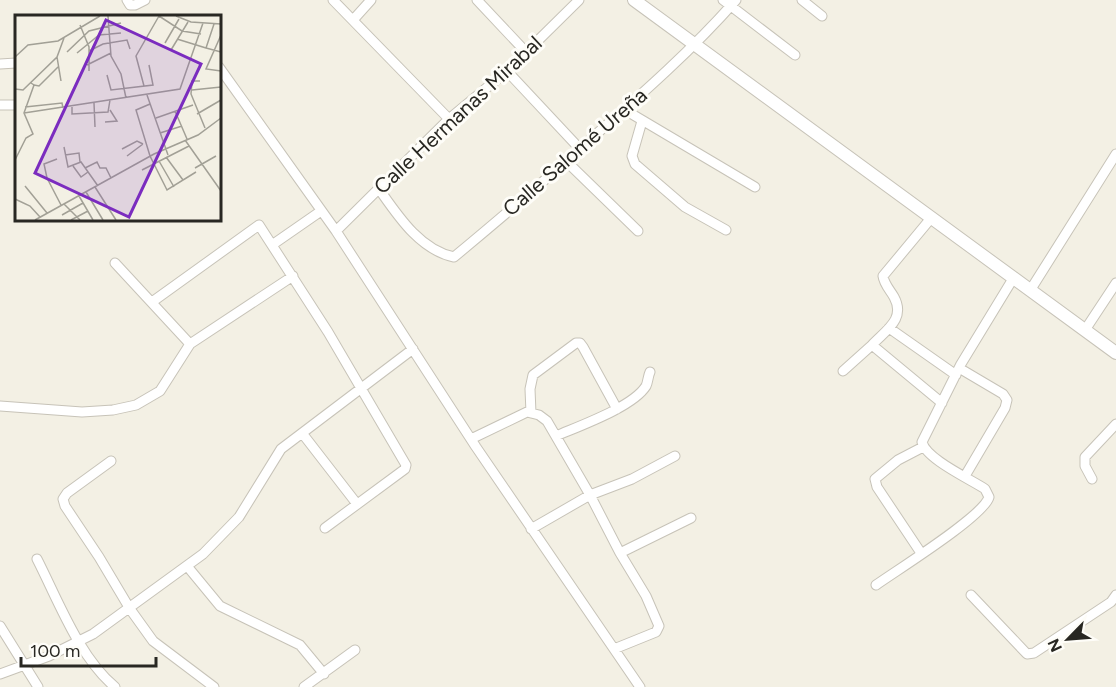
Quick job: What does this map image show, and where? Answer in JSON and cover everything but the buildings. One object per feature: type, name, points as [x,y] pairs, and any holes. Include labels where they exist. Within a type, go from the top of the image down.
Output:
[{"type":"street","points":[[128,0],[130,5],[135,5],[145,0]]},
{"type":"street","points":[[333,0],[449,119]]},
{"type":"street","points":[[353,20],[371,0]]},
{"type":"street","points":[[477,0],[525,51]]},
{"type":"street","name":"Calle Hermanas Mirabal","points":[[336,231],[449,119],[507,71],[579,0]]},
{"type":"street","points":[[634,0],[1116,353]]},
{"type":"street","points":[[802,0],[822,16]]},
{"type":"street","points":[[730,2],[795,55]]},
{"type":"street","name":"Calle Salomé Ureña","points":[[379,189],[400,220],[430,246],[454,257],[625,110],[694,45],[730,2]]},
{"type":"street","points":[[0,64],[15,63]]},
{"type":"street","points":[[220,68],[336,231],[471,439],[639,687]]},
{"type":"street","points":[[507,71],[580,149]]},
{"type":"street","points":[[0,105],[15,105]]},
{"type":"street","points":[[625,110],[755,187]]},
{"type":"street","points":[[642,122],[632,156],[635,164],[685,207],[726,230]]},
{"type":"street","points":[[1031,289],[1116,154]]},
{"type":"street","points":[[567,162],[638,231]]},
{"type":"street","points":[[272,245],[321,210]]},
{"type":"street","points":[[843,371],[889,328],[898,316],[899,306],[882,276],[932,217]]},
{"type":"street","points":[[152,302],[259,225],[362,388],[406,465],[405,469],[325,528]]},
{"type":"street","points":[[115,262],[190,344]]},
{"type":"street","points":[[0,406],[82,412],[113,410],[136,405],[160,391],[190,344],[293,276]]},
{"type":"street","points":[[876,585],[987,504],[989,497],[985,489],[937,459],[923,447],[922,442],[958,372],[1014,277]]},
{"type":"street","points":[[1085,330],[1116,283]]},
{"type":"street","points":[[889,328],[958,372],[1003,394],[1007,400],[1005,408],[965,476]]},
{"type":"street","points":[[531,413],[530,389],[533,375],[576,343],[583,346],[617,409]]},
{"type":"street","points":[[872,345],[942,403]]},
{"type":"street","points":[[0,674],[49,656],[79,641],[130,609],[203,554],[239,517],[281,449],[412,349]]},
{"type":"street","points":[[556,436],[617,409],[646,385],[650,372]]},
{"type":"street","points":[[471,439],[524,413],[539,415],[547,421],[646,596],[659,626],[656,632],[614,650]]},
{"type":"street","points":[[1092,479],[1085,466],[1085,457],[1116,424]]},
{"type":"street","points":[[302,433],[357,504]]},
{"type":"street","points":[[921,553],[877,487],[875,479],[898,460],[923,447]]},
{"type":"street","points":[[531,529],[590,495],[632,479],[675,456]]},
{"type":"street","points":[[111,461],[67,493],[63,499],[65,506],[153,641],[214,687]]},
{"type":"street","points":[[620,553],[691,518]]},
{"type":"street","points":[[37,559],[79,641],[98,669],[115,687]]},
{"type":"street","points":[[187,566],[220,606],[300,645],[324,674]]},
{"type":"street","points":[[971,595],[1027,654],[1034,653],[1110,602],[1116,595]]},
{"type":"street","points":[[0,626],[38,687]]},
{"type":"street","points":[[304,687],[355,650]]}]
